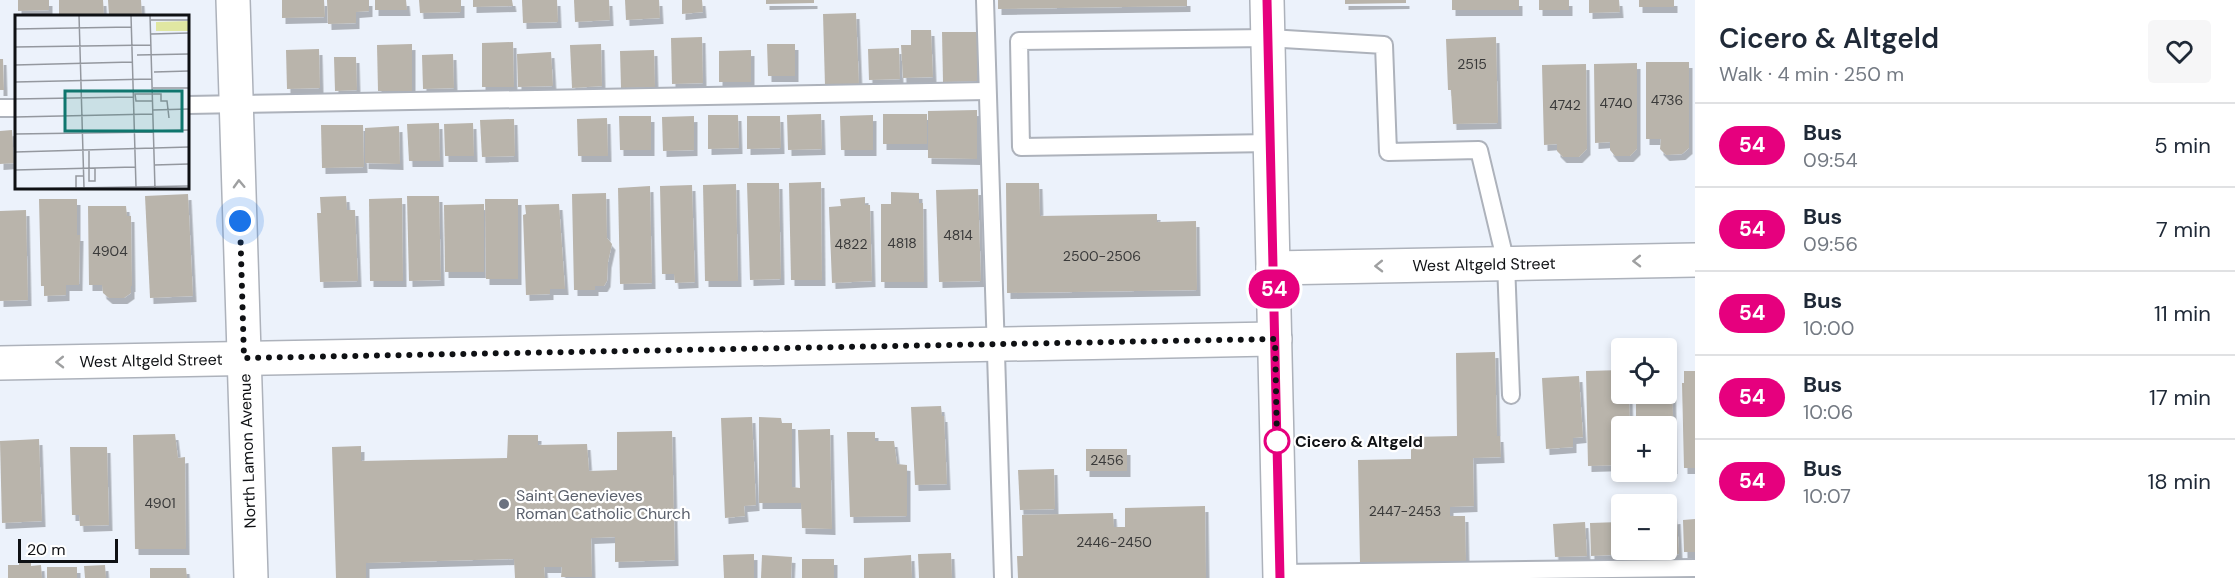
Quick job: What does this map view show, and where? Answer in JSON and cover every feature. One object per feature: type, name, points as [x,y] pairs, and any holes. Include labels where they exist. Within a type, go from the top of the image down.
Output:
[{"type":"street","name":"North Lamon Avenue","points":[[233,0],[251,578]]},
{"type":"street","points":[[1267,0],[1280,575]]},
{"type":"street","name":"West Altgeld Street","points":[[1273,268],[1695,260]]},
{"type":"street","name":"West Altgeld Street","points":[[0,363],[1275,339]]},
{"type":"lane","points":[[985,0],[1003,578]]},
{"type":"lane","points":[[1270,143],[1021,147],[1019,41],[1268,38],[1384,45],[1388,152],[1479,150],[1506,263],[1511,395]]},
{"type":"lane","points":[[189,105],[987,91]]},
{"type":"lane","points":[[1280,575],[1695,568]]},
{"type":"building","points":[[18,0],[49,0],[49,10],[18,11]]},
{"type":"building","points":[[59,0],[103,0],[104,15],[59,15]]},
{"type":"building","points":[[108,0],[141,0],[142,15],[109,15]]},
{"type":"building","points":[[282,0],[324,0],[325,17],[282,18]]},
{"type":"building","points":[[327,0],[369,0],[369,11],[356,12],[356,23],[328,24]]},
{"type":"building","points":[[375,0],[406,0],[407,10],[375,10]]},
{"type":"building","points":[[419,0],[461,0],[461,12],[420,13]]},
{"type":"building","points":[[473,0],[512,0],[513,6],[473,7]]},
{"type":"building","points":[[522,0],[557,0],[558,22],[523,23]]},
{"type":"building","points":[[574,0],[609,0],[610,20],[575,22]]},
{"type":"building","points":[[625,0],[659,0],[660,18],[626,20]]},
{"type":"building","points":[[682,0],[702,0],[703,12],[682,14]]},
{"type":"building","points":[[766,0],[814,0],[814,3],[766,4]]},
{"type":"building","points":[[998,0],[1187,0],[1187,6],[998,9]]},
{"type":"building","points":[[1345,0],[1406,0],[1406,3],[1345,4]]},
{"type":"building","points":[[1452,0],[1519,0],[1519,10],[1452,10]]},
{"type":"building","points":[[1539,0],[1569,0],[1569,10],[1539,10]]},
{"type":"building","points":[[1589,0],[1619,0],[1620,12],[1589,13]]},
{"type":"building","points":[[1639,0],[1674,0],[1674,7],[1639,7]]},
{"type":"building","points":[[856,13],[859,85],[825,86],[823,14]]},
{"type":"building","points":[[911,30],[931,30],[933,77],[903,78],[901,45],[911,45]]},
{"type":"building","points":[[942,32],[977,32],[977,81],[943,82]]},
{"type":"building","points":[[702,37],[703,83],[672,84],[671,38]]},
{"type":"building","points":[[1496,37],[1498,123],[1453,124],[1451,90],[1448,90],[1446,39]]},
{"type":"building","points":[[513,42],[514,87],[482,87],[482,43]]},
{"type":"building","points":[[412,44],[412,91],[378,91],[377,45]]},
{"type":"building","points":[[601,44],[602,86],[572,88],[570,45]]},
{"type":"building","points":[[767,44],[795,44],[795,76],[768,76]]},
{"type":"building","points":[[899,48],[900,79],[869,80],[868,49]]},
{"type":"building","points":[[319,49],[320,88],[287,89],[286,50]]},
{"type":"building","points":[[654,50],[655,87],[621,88],[620,51]]},
{"type":"building","points":[[751,50],[751,82],[719,82],[719,51]]},
{"type":"building","points":[[551,52],[553,86],[518,87],[517,54]]},
{"type":"building","points":[[453,54],[454,88],[423,89],[422,55]]},
{"type":"building","points":[[334,57],[356,57],[357,90],[335,91]]},
{"type":"building","points":[[0,59],[3,59],[4,90],[0,90]]},
{"type":"building","points":[[1646,62],[1689,62],[1689,148],[1682,154],[1666,155],[1660,149],[1661,139],[1646,139]]},
{"type":"building","points":[[1637,63],[1637,149],[1630,156],[1615,156],[1610,150],[1610,142],[1595,143],[1594,64]]},
{"type":"building","points":[[1586,64],[1587,149],[1579,157],[1563,157],[1557,151],[1557,144],[1544,145],[1542,65]]},
{"type":"building","points":[[977,110],[977,159],[928,158],[928,111]]},
{"type":"building","points":[[821,114],[822,149],[788,150],[787,115]]},
{"type":"building","points":[[883,114],[927,114],[927,144],[883,144]]},
{"type":"building","points":[[708,115],[738,115],[739,148],[708,149]]},
{"type":"building","points":[[873,115],[873,150],[841,150],[840,116]]},
{"type":"building","points":[[619,116],[651,116],[651,150],[620,150]]},
{"type":"building","points":[[694,116],[694,150],[663,151],[662,117]]},
{"type":"building","points":[[747,116],[780,116],[781,148],[747,149]]},
{"type":"building","points":[[607,118],[608,156],[578,156],[577,119]]},
{"type":"building","points":[[514,119],[515,156],[482,157],[480,120]]},
{"type":"building","points":[[439,123],[440,161],[409,161],[407,124]]},
{"type":"building","points":[[473,123],[474,156],[445,156],[444,124]]},
{"type":"building","points":[[321,125],[363,125],[364,167],[322,168]]},
{"type":"building","points":[[399,126],[400,164],[365,163],[365,128]]},
{"type":"building","points":[[12,130],[14,163],[0,164],[0,131]]},
{"type":"building","points":[[821,182],[822,280],[791,280],[789,183]]},
{"type":"building","points":[[747,183],[779,183],[781,279],[750,280]]},
{"type":"building","points":[[1006,183],[1039,183],[1040,216],[1157,214],[1157,222],[1196,221],[1197,290],[1007,293]]},
{"type":"building","points":[[736,184],[738,281],[705,281],[703,185]]},
{"type":"building","points":[[692,185],[695,282],[675,283],[674,274],[662,274],[660,186]]},
{"type":"building","points":[[650,186],[652,283],[620,284],[618,188]]},
{"type":"building","points":[[978,189],[981,281],[939,282],[936,190]]},
{"type":"building","points":[[891,192],[919,193],[919,203],[923,203],[924,282],[881,282],[881,204],[891,204]]},
{"type":"building","points":[[606,193],[607,238],[612,244],[607,281],[604,286],[595,286],[595,290],[574,290],[572,194]]},
{"type":"building","points":[[188,194],[193,296],[150,298],[145,196]]},
{"type":"building","points":[[346,196],[347,210],[355,210],[358,281],[320,282],[317,213],[321,213],[320,197]]},
{"type":"building","points":[[407,196],[439,196],[441,280],[409,281]]},
{"type":"building","points":[[865,197],[865,205],[870,205],[872,281],[832,283],[829,207],[841,206],[840,199]]},
{"type":"building","points":[[402,198],[403,281],[370,281],[369,199]]},
{"type":"building","points":[[39,199],[77,199],[77,235],[80,235],[79,285],[66,285],[66,295],[44,296],[44,286],[41,286]]},
{"type":"building","points":[[485,199],[518,199],[518,279],[486,279]]},
{"type":"building","points":[[484,204],[484,272],[445,272],[444,205]]},
{"type":"building","points":[[559,204],[565,289],[550,289],[550,294],[526,295],[523,215],[526,214],[525,205]]},
{"type":"building","points":[[88,206],[126,206],[127,216],[131,216],[132,286],[131,293],[124,298],[109,298],[103,293],[102,285],[89,285]]},
{"type":"building","points":[[26,210],[28,300],[0,301],[0,211]]},
{"type":"building","points":[[1495,352],[1497,436],[1500,436],[1501,457],[1473,458],[1474,506],[1450,507],[1450,516],[1465,516],[1466,562],[1360,564],[1358,460],[1411,459],[1411,437],[1457,436],[1456,353]]},
{"type":"building","points":[[1611,370],[1611,404],[1629,404],[1630,416],[1611,416],[1611,465],[1588,466],[1586,371]]},
{"type":"building","points":[[1684,371],[1695,371],[1695,468],[1684,468],[1682,383],[1684,383]]},
{"type":"building","points":[[1579,376],[1583,437],[1573,438],[1573,447],[1546,449],[1542,378]]},
{"type":"building","points":[[1636,404],[1673,404],[1673,416],[1636,416]]},
{"type":"building","points":[[941,406],[942,416],[944,416],[947,484],[915,485],[911,407]]},
{"type":"building","points":[[752,417],[756,505],[744,506],[745,516],[725,518],[721,418]]},
{"type":"building","points":[[759,417],[781,418],[782,423],[792,423],[792,487],[800,488],[798,430],[830,429],[832,529],[802,528],[801,503],[759,503]]},
{"type":"building","name":"Saint Genevieves Roman Catholic Church","points":[[672,431],[675,560],[615,562],[615,537],[591,538],[592,577],[561,577],[562,567],[544,567],[545,578],[515,578],[514,559],[366,563],[366,578],[336,578],[332,447],[361,446],[361,461],[507,458],[508,435],[538,435],[538,445],[587,444],[589,471],[617,470],[617,432]]},
{"type":"building","points":[[847,432],[875,432],[875,441],[894,441],[897,464],[907,465],[907,516],[850,517]]},
{"type":"building","points":[[175,434],[178,458],[185,457],[186,549],[135,549],[133,435]]},
{"type":"building","points":[[39,439],[42,521],[2,523],[0,441]]},
{"type":"building","points":[[70,447],[107,447],[109,525],[80,526],[79,515],[72,515]]},
{"type":"building","points":[[1086,449],[1127,449],[1127,471],[1086,471]]},
{"type":"building","points":[[1054,469],[1055,509],[1020,510],[1018,470]]},
{"type":"building","points":[[1205,506],[1206,578],[1018,578],[1017,556],[1023,556],[1022,515],[1113,513],[1114,527],[1125,527],[1125,508]]},
{"type":"building","points":[[1677,518],[1679,554],[1677,554]]},
{"type":"building","points":[[1695,519],[1695,552],[1684,552],[1683,520]]},
{"type":"building","points":[[1585,522],[1587,556],[1555,557],[1553,524]]},
{"type":"building","points":[[1611,522],[1611,555],[1591,556],[1590,523]]},
{"type":"building","points":[[951,553],[952,578],[919,578],[918,554]]},
{"type":"building","points":[[754,554],[754,578],[724,578],[723,555]]},
{"type":"building","points":[[762,555],[792,557],[791,578],[761,578]]},
{"type":"building","points":[[911,555],[912,578],[864,578],[864,558]]},
{"type":"building","points":[[802,559],[834,559],[834,578],[802,578]]},
{"type":"building","points":[[19,560],[31,560],[31,566],[41,565],[42,578],[8,578],[8,565],[19,565]]},
{"type":"building","points":[[105,565],[106,578],[85,578],[84,566]]},
{"type":"building","points":[[47,567],[77,567],[77,578],[47,578]]},
{"type":"building","points":[[150,568],[186,568],[187,578],[150,578]]},
{"type":"bus line","name":"54","points":[[1267,0],[1280,578]]},
{"type":"place","name":"Cicero & Altgeld","points":[[1277,441]]},
{"type":"place","name":"Saint Genevieves Roman Catholic Church","points":[[504,504]]},
{"type":"route","points":[[240,221],[244,358],[1275,339],[1277,441]]}]
